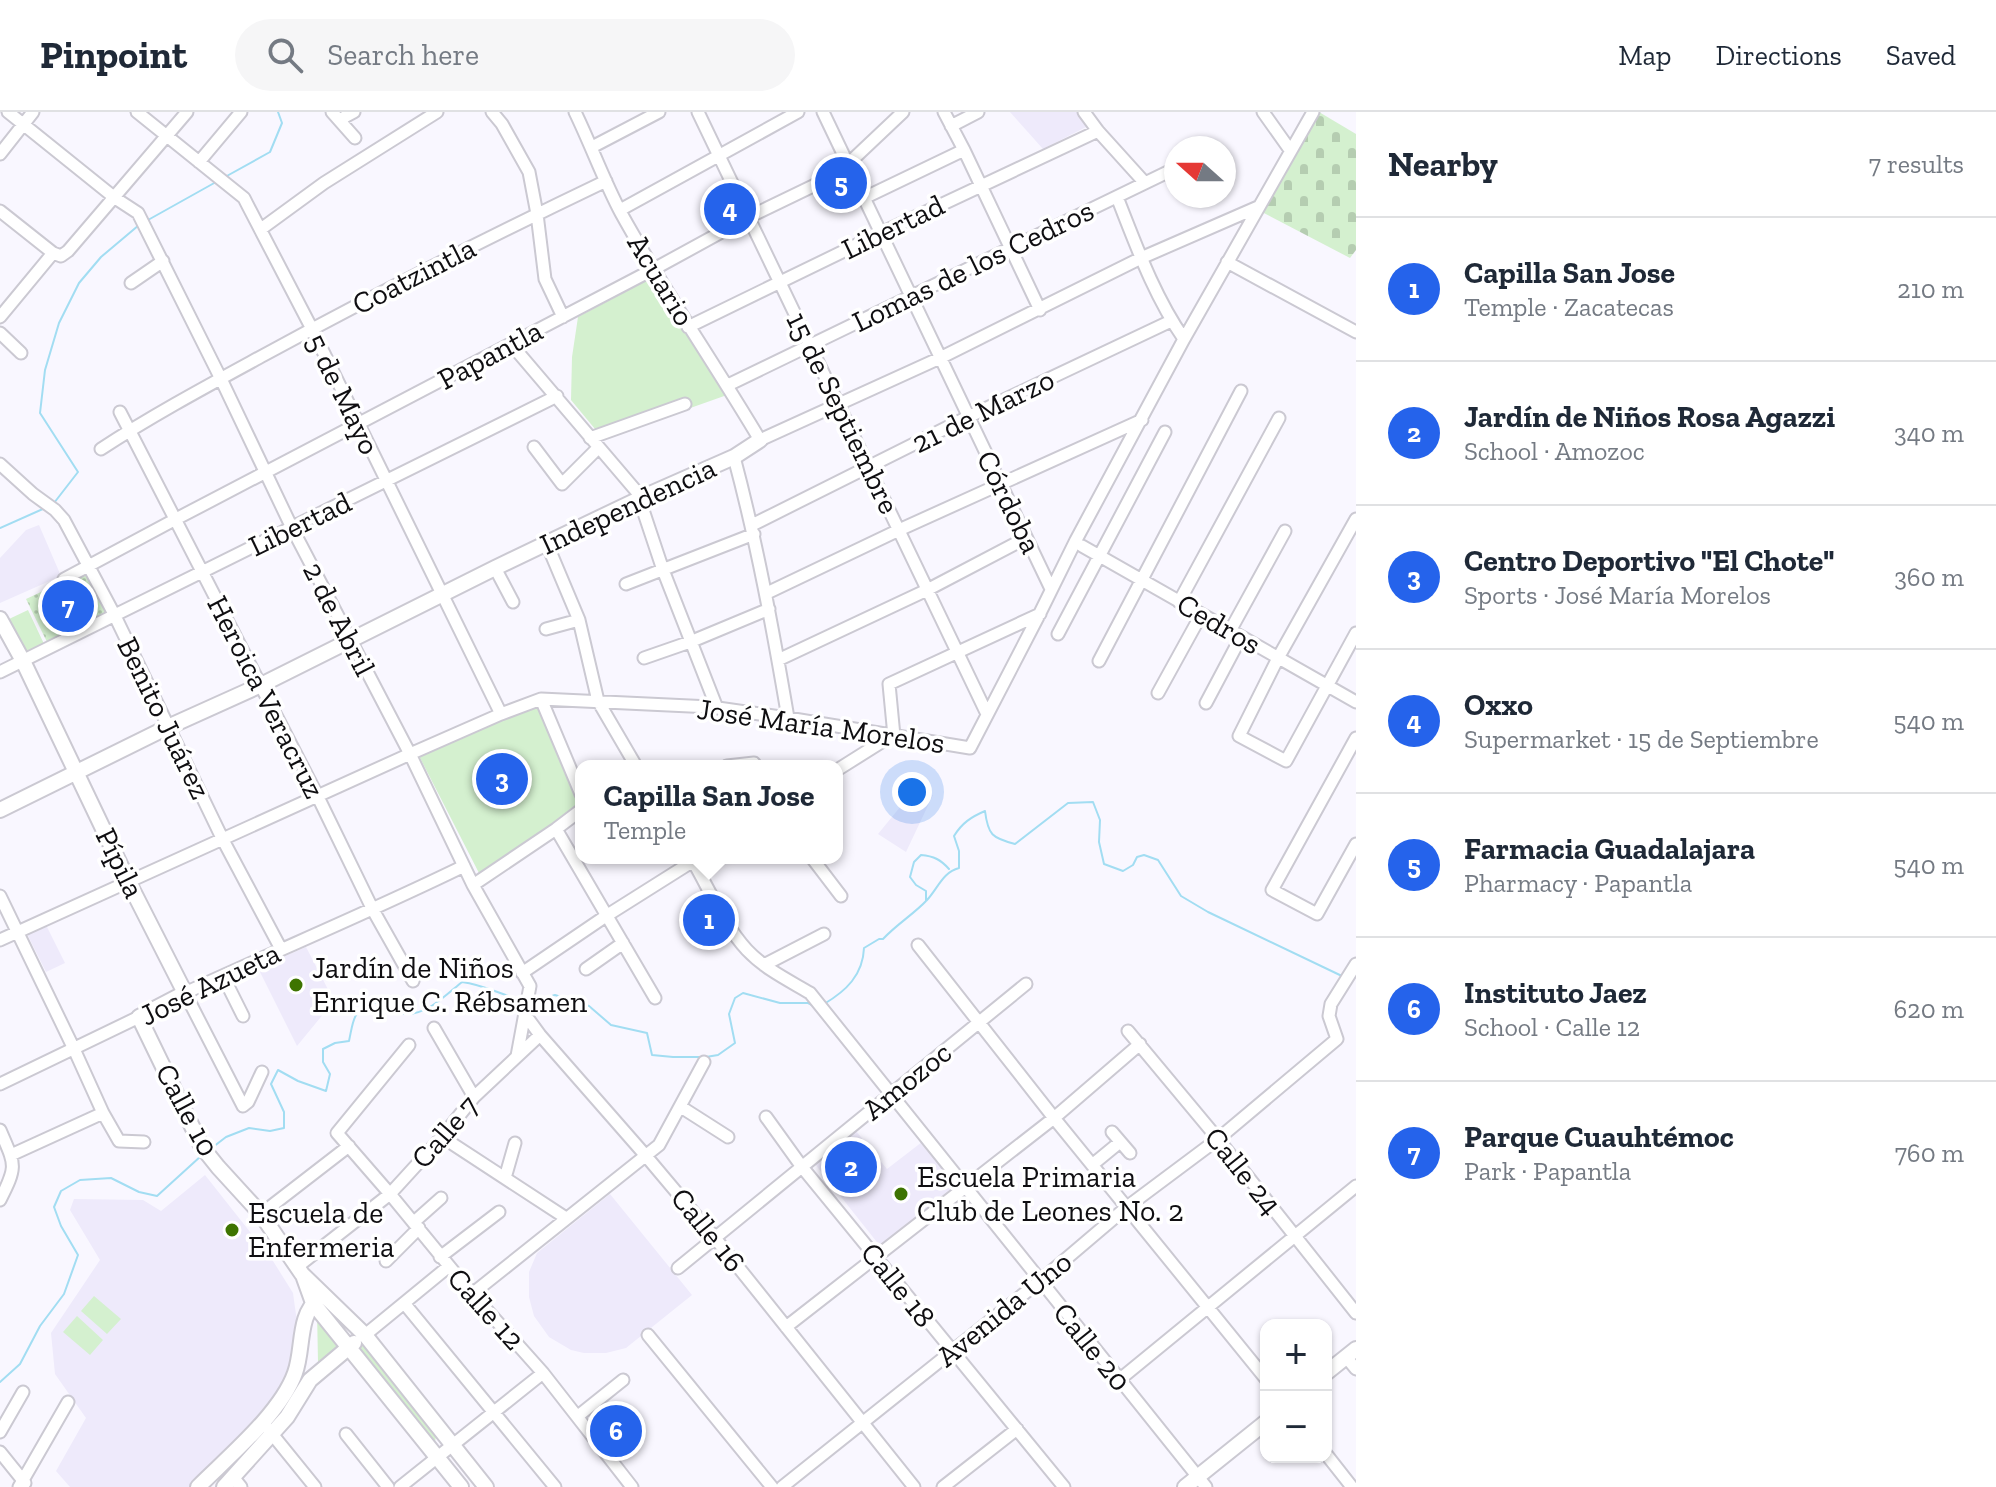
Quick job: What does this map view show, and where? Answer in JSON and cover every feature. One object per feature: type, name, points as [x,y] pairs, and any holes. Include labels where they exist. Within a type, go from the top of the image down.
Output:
[{"type":"main road","name":"Independencia","points":[[0,810],[495,568],[734,457],[760,440]]},
{"type":"main road","name":"Pípila","points":[[0,619],[185,993]]},
{"type":"main road","name":"José Azueta","points":[[139,1017],[185,993]]},
{"type":"main road","name":"Calle 10","points":[[139,1017],[202,1147],[261,1214],[349,1346],[461,1487]]},
{"type":"main road","name":"Calle 10","points":[[318,1299],[365,1335],[486,1487]]},
{"type":"main road","points":[[232,1484],[295,1375],[305,1317],[318,1299]]},
{"type":"main road","points":[[198,1487],[296,1405],[310,1380],[365,1335]]},
{"type":"main road","points":[[1332,1370],[1353,1358]]},
{"type":"main road","points":[[1185,1487],[1202,1482],[1260,1428]]},
{"type":"street","name":"2 de Abril","points":[[8,112],[138,213],[292,528],[410,754],[473,885],[522,973]]},
{"type":"street","points":[[0,154],[33,112]]},
{"type":"street","name":"5 de Mayo","points":[[137,112],[244,198],[312,329],[501,714]]},
{"type":"street","points":[[0,211],[61,256],[115,198],[187,112]]},
{"type":"street","points":[[202,165],[241,112]]},
{"type":"street","points":[[335,116],[354,112]]},
{"type":"street","points":[[261,229],[324,183],[437,112]]},
{"type":"street","points":[[492,112],[529,172],[545,279],[563,317]]},
{"type":"street","name":"Acuario","points":[[575,112],[620,210],[688,327],[728,385],[760,440]]},
{"type":"street","points":[[592,147],[659,112]]},
{"type":"street","name":"15 de Septiembre","points":[[698,112],[987,714]]},
{"type":"street","points":[[620,210],[798,112]]},
{"type":"street","name":"Córdoba","points":[[823,112],[1051,589]]},
{"type":"street","name":"Papantla","points":[[64,579],[813,186],[848,164],[903,112]]},
{"type":"street","points":[[944,112],[1040,310]]},
{"type":"street","points":[[951,126],[978,112]]},
{"type":"street","points":[[1084,112],[1145,183]]},
{"type":"street","points":[[1263,112],[1290,150]]},
{"type":"street","name":"José María Morelos","points":[[0,940],[410,754],[541,699],[717,708],[970,748],[1184,339],[1313,112]]},
{"type":"street","points":[[335,116],[355,138]]},
{"type":"street","name":"Libertad","points":[[688,327],[1098,131]]},
{"type":"street","points":[[864,198],[964,150]]},
{"type":"street","name":"Lomas de los Cedros","points":[[728,385],[1164,174]]},
{"type":"street","name":"Coatzintla","points":[[101,449],[312,329],[606,181]]},
{"type":"street","points":[[1117,197],[1141,258],[1171,321],[1184,339]]},
{"type":"street","name":"Independencia","points":[[760,440],[839,406],[1141,258],[1258,206]]},
{"type":"street","points":[[0,317],[53,253]]},
{"type":"street","points":[[131,283],[163,261]]},
{"type":"street","points":[[1227,262],[1356,332]]},
{"type":"street","name":"21 de Marzo","points":[[626,584],[753,529],[968,417],[1171,321]]},
{"type":"street","points":[[0,333],[21,353]]},
{"type":"street","points":[[511,344],[641,498],[663,570],[717,708]]},
{"type":"street","points":[[1099,661],[1241,391]]},
{"type":"street","name":"Libertad","points":[[0,672],[557,396]]},
{"type":"street","points":[[590,438],[685,404]]},
{"type":"street","name":"Heroica Veracruz","points":[[120,412],[373,910],[413,981]]},
{"type":"street","points":[[1179,602],[1279,418]]},
{"type":"street","points":[[767,593],[1142,420]]},
{"type":"street","points":[[1058,634],[1165,432]]},
{"type":"street","points":[[534,447],[562,484],[598,448]]},
{"type":"street","points":[[734,457],[767,593],[788,718]]},
{"type":"street","name":"Benito Juárez","points":[[0,464],[64,520],[114,614],[223,840],[281,949]]},
{"type":"street","points":[[1356,519],[1278,658],[1239,736],[1286,761],[1356,633]]},
{"type":"street","points":[[1206,703],[1285,531]]},
{"type":"street","points":[[778,660],[927,590],[1026,538]]},
{"type":"street","points":[[547,544],[579,620],[598,701],[632,760]]},
{"type":"street","name":"Cedros","points":[[1082,546],[1356,702]]},
{"type":"street","points":[[495,568],[513,602]]},
{"type":"street","points":[[644,658],[769,609]]},
{"type":"street","points":[[843,766],[892,736],[889,684],[1040,613]]},
{"type":"street","points":[[1158,693],[1201,615]]},
{"type":"street","points":[[546,629],[579,620]]},
{"type":"street","points":[[541,699],[575,780]]},
{"type":"street","points":[[1356,738],[1272,890],[1317,914],[1356,844]]},
{"type":"street","points":[[473,885],[575,815]]},
{"type":"street","points":[[556,829],[575,862]]},
{"type":"street","points":[[576,864],[655,998]]},
{"type":"street","points":[[517,1056],[530,986],[522,973],[686,864]]},
{"type":"street","name":"Calle 20","points":[[697,864],[733,932],[764,965],[810,993],[1202,1482]]},
{"type":"street","points":[[817,864],[841,896]]},
{"type":"street","name":"José Azueta","points":[[185,993],[464,866]]},
{"type":"street","points":[[0,896],[119,1141],[144,1142]]},
{"type":"street","points":[[764,965],[824,934]]},
{"type":"street","points":[[586,969],[623,943]]},
{"type":"street","points":[[918,945],[1260,1371]]},
{"type":"street","name":"Avenida Uno","points":[[782,1487],[1040,1281],[1127,1207],[1218,1139],[1337,1039],[1329,1016],[1331,1004],[1354,965]]},
{"type":"street","points":[[223,976],[243,1016]]},
{"type":"street","name":"Amozoc","points":[[678,1268],[1026,984]]},
{"type":"street","name":"Pípila","points":[[185,993],[243,1106],[248,1102],[262,1072]]},
{"type":"street","name":"José Azueta","points":[[0,1084],[139,1017]]},
{"type":"street","name":"Calle 16","points":[[525,1017],[715,1238],[914,1487]]},
{"type":"street","points":[[434,1028],[474,1097]]},
{"type":"street","name":"Calle 24","points":[[1128,1031],[1356,1313]]},
{"type":"street","name":"Calle 7","points":[[300,1270],[390,1194],[474,1097],[540,1035]]},
{"type":"street","points":[[786,1327],[1054,1118],[1140,1044]]},
{"type":"street","name":"Calle 12","points":[[409,1045],[337,1133],[444,1262],[543,1373],[632,1487]]},
{"type":"street","points":[[472,1294],[659,1145],[704,1062]]},
{"type":"street","points":[[681,1107],[728,1137]]},
{"type":"street","points":[[11,1155],[103,1113]]},
{"type":"street","name":"Calle 18","points":[[766,1117],[875,1258],[1064,1487]]},
{"type":"street","points":[[0,1130],[14,1167],[0,1200]]},
{"type":"street","points":[[1112,1132],[1130,1153]]},
{"type":"street","points":[[442,1137],[566,1218]]},
{"type":"street","points":[[1092,1165],[1120,1142]]},
{"type":"street","points":[[505,1178],[515,1143]]},
{"type":"street","points":[[261,1214],[349,1146]]},
{"type":"street","points":[[1119,1380],[1356,1186]]},
{"type":"street","points":[[386,1261],[441,1198]]},
{"type":"street","points":[[365,1335],[404,1303],[499,1212]]},
{"type":"street","points":[[404,1303],[555,1487]]},
{"type":"street","points":[[648,1335],[772,1487]]},
{"type":"street","points":[[400,1487],[543,1373]]},
{"type":"street","points":[[578,1416],[623,1380]]},
{"type":"street","points":[[0,1432],[23,1392]]},
{"type":"street","points":[[0,1452],[23,1485],[68,1402]]},
{"type":"street","points":[[267,1428],[315,1487]]},
{"type":"street","points":[[943,1487],[1017,1429]]},
{"type":"street","points":[[346,1434],[388,1487]]},
{"type":"street","points":[[1332,1462],[1352,1487]]},
{"type":"shaded area","points":[[1010,112],[1079,112],[1088,126],[1043,149]]},
{"type":"shaded area","points":[[39,525],[61,576],[0,603],[0,558],[26,530]]},
{"type":"shaded area","points":[[914,790],[933,795],[906,852],[878,834]]},
{"type":"shaded area","points":[[46,925],[65,963],[46,972],[27,934]]},
{"type":"shaded area","name":"Jardín de Niños Enrique C. Rébsamen","points":[[306,947],[334,1001],[297,1046],[258,968]]},
{"type":"shaded area","name":"Escuela Primaria Club de Leones No. 2","points":[[856,1131],[887,1169],[922,1142],[956,1185],[880,1246],[815,1164]]},
{"type":"shaded area","points":[[205,1175],[273,1261],[293,1293],[297,1345],[287,1380],[269,1408],[195,1487],[70,1487],[56,1471],[86,1418],[55,1374],[51,1333],[100,1260],[70,1210],[74,1199],[143,1200],[161,1211]]},
{"type":"shaded area","points":[[610,1194],[692,1295],[626,1348],[606,1353],[584,1353],[571,1350],[549,1337],[534,1316],[529,1297],[529,1272],[537,1253]]},
{"type":"green space","points":[[1319,112],[1356,134],[1356,250],[1350,258],[1260,211]]},
{"type":"green space","points":[[649,279],[727,395],[665,417],[663,411],[600,435],[571,400],[572,357],[578,317]]},
{"type":"green space","points":[[88,570],[110,613],[48,644],[26,599]]},
{"type":"green space","points":[[28,610],[45,646],[26,655],[9,619]]},
{"type":"green space","points":[[541,704],[575,784],[575,812],[480,875],[417,752]]},
{"type":"green space","points":[[94,1296],[121,1319],[107,1334],[81,1311]]},
{"type":"green space","points":[[317,1311],[344,1341],[318,1362]]},
{"type":"green space","points":[[77,1316],[103,1340],[90,1355],[63,1332]]},
{"type":"green space","points":[[363,1345],[368,1347],[436,1436],[435,1442],[432,1443],[360,1352]]},
{"type":"waterway","points":[[225,177],[270,152],[282,123],[278,112]]},
{"type":"waterway","points":[[148,220],[216,182]]},
{"type":"waterway","points":[[54,503],[78,472],[40,413],[45,370],[59,323],[79,283],[101,257],[139,225]]},
{"type":"waterway","points":[[0,528],[45,508]]},
{"type":"waterway","points":[[824,1004],[852,981],[863,958],[864,948],[883,939],[927,900],[945,877],[959,868],[959,851],[954,836],[967,821],[985,811],[992,834],[1015,844],[1068,803],[1093,802],[1100,820],[1099,842],[1104,864],[1123,871],[1133,865],[1137,857],[1144,855],[1158,860],[1181,896],[1344,977]]},
{"type":"waterway","points":[[926,901],[926,891],[910,877],[914,862],[921,855],[930,856],[949,869]]},
{"type":"waterway","points":[[213,1147],[226,1137],[249,1128],[270,1131],[284,1128],[284,1112],[271,1084],[278,1070],[326,1091],[330,1074],[323,1062],[323,1049],[349,1041],[358,1012],[369,1005],[377,1002],[400,1013],[415,1013],[437,1002],[462,982],[522,1000]]},
{"type":"waterway","points":[[533,1002],[555,995],[589,1006],[611,1025],[647,1033],[652,1055],[673,1057],[718,1055],[735,1043],[729,1014],[735,998],[743,993],[780,1003],[808,1003],[814,1006]]},
{"type":"waterway","points":[[0,1382],[20,1364],[40,1326],[64,1294],[78,1255],[54,1207],[61,1191],[80,1180],[111,1178],[139,1192],[157,1196],[201,1156]]},
{"type":"place","name":"Farmacia Guadalajara","points":[[841,183]]},
{"type":"place","name":"Oxxo","points":[[730,209]]},
{"type":"place","name":"Parque Cuauhtémoc","points":[[68,606]]},
{"type":"place","name":"Centro Deportivo \"El Chote\"","points":[[502,779]]},
{"type":"place","name":"Capilla San Jose","points":[[709,920]]},
{"type":"place","name":"Jardín de Niños Enrique C. Rébsamen","points":[[296,985]]},
{"type":"place","name":"Jardín de Niños Rosa Agazzi","points":[[851,1167]]},
{"type":"place","name":"Escuela Primaria Club de Leones No. 2","points":[[901,1194]]},
{"type":"place","name":"Escuela de Enfermeria","points":[[232,1230]]},
{"type":"place","name":"Instituto Jaez","points":[[616,1431]]}]
